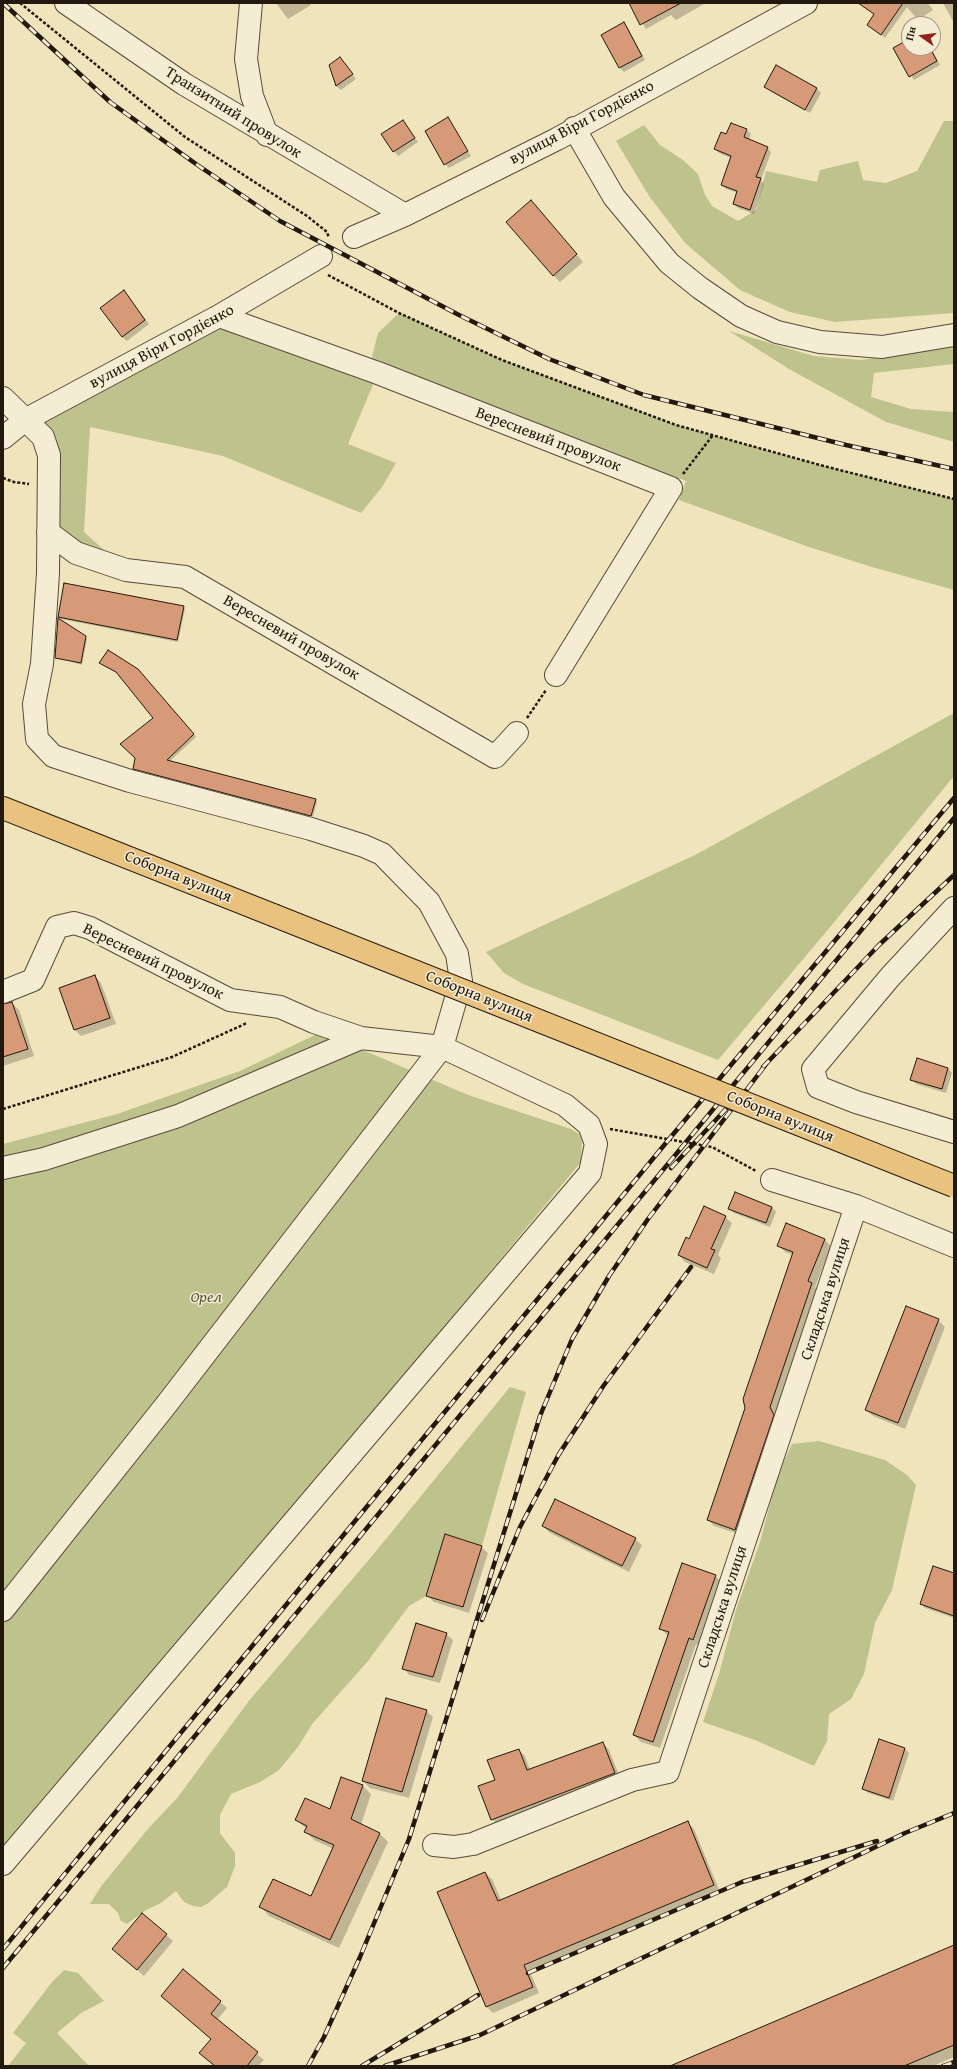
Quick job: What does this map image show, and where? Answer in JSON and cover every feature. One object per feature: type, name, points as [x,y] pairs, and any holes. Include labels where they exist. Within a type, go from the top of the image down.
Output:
[{"type":"main road","name":"Соборна вулиця","points":[[3,808],[954,1186]]},
{"type":"street","name":"Транзитний провулок","points":[[66,3],[184,84],[267,135],[405,215]]},
{"type":"street","points":[[251,3],[246,59],[252,96],[267,135]]},
{"type":"street","name":"вулиця Віри Гордієнко","points":[[354,237],[405,215],[557,139],[574,128],[806,3]]},
{"type":"street","points":[[574,128],[614,197],[669,263],[700,288],[741,316],[777,332],[820,342],[882,347],[954,335]]},
{"type":"street","name":"вулиця Віри Гордієнко","points":[[3,438],[24,420],[219,316],[320,255]]},
{"type":"street","name":"Вересневий провулок","points":[[219,316],[385,376],[671,488]]},
{"type":"street","points":[[3,398],[24,420],[36,428],[46,444],[49,455],[48,532],[42,664],[34,704],[37,739],[53,756],[130,782],[311,829],[364,846],[382,854],[429,902],[457,954],[461,981],[442,1047],[166,1405],[3,1610]]},
{"type":"street","points":[[556,675],[671,488]]},
{"type":"street","name":"Вересневий провулок","points":[[48,532],[76,553],[119,567],[185,577],[495,757],[517,733]]},
{"type":"street","points":[[954,908],[890,977],[813,1069],[818,1087],[856,1102],[954,1132]]},
{"type":"street","name":"Вересневий провулок","points":[[3,992],[33,980],[57,926],[74,923],[90,928],[230,1000],[280,1008],[314,1022],[361,1038]]},
{"type":"street","points":[[3,1168],[44,1159],[178,1116],[361,1038],[442,1047],[565,1105],[589,1125],[596,1144],[590,1173],[3,1864]]},
{"type":"street","points":[[772,1180],[856,1206],[954,1246]]},
{"type":"street","name":"Складська вулиця","points":[[434,1845],[454,1847],[473,1844],[632,1780],[668,1772],[856,1206]]},
{"type":"path","points":[[20,3],[185,137],[307,216],[327,232],[320,255],[399,313],[502,360],[676,425],[820,465],[954,498]]},
{"type":"path","points":[[671,488],[713,435]]},
{"type":"path","points":[[3,478],[14,482],[26,483],[48,492]]},
{"type":"path","points":[[517,733],[556,675]]},
{"type":"path","points":[[3,1109],[172,1057],[252,1021]]},
{"type":"path","points":[[589,1125],[712,1147],[772,1180]]},
{"type":"green space","points":[[944,121],[954,121],[954,313],[835,322],[790,312],[740,290],[685,243],[649,196],[616,141],[644,125],[660,145],[683,160],[698,174],[705,195],[712,206],[738,221],[756,210],[766,171],[817,182],[820,170],[858,161],[863,180],[886,183],[917,171]]},
{"type":"green space","points":[[399,313],[502,360],[676,425],[820,465],[954,499],[954,590],[872,567],[809,547],[679,500],[686,481],[371,361],[378,333]]},
{"type":"green space","points":[[219,316],[378,373],[348,444],[396,463],[382,487],[361,513],[223,456],[90,427],[84,532],[126,570],[48,532],[49,455],[29,424]]},
{"type":"green space","points":[[729,331],[814,356],[861,360],[954,347],[954,364],[874,373],[871,397],[911,409],[954,412],[954,442],[886,422],[789,369]]},
{"type":"green space","points":[[954,713],[954,776],[826,932],[718,1060],[523,984],[504,973],[486,952],[695,855]]},
{"type":"green space","name":"Орел","points":[[321,1032],[468,1095],[571,1129],[579,1134],[582,1141],[581,1162],[3,1856],[3,1144],[117,1114],[240,1071]]},
{"type":"green space","points":[[510,1387],[526,1392],[482,1546],[445,1534],[426,1596],[409,1606],[368,1661],[313,1723],[298,1747],[279,1770],[260,1782],[231,1794],[220,1815],[220,1833],[235,1853],[235,1866],[227,1887],[207,1904],[201,1907],[193,1906],[184,1902],[176,1891],[161,1903],[146,1910],[127,1924],[121,1921],[118,1913],[109,1904],[90,1904],[102,1885],[147,1830],[178,1797],[248,1702],[372,1556]]},
{"type":"green space","points":[[819,1441],[885,1460],[907,1475],[916,1485],[892,1590],[875,1623],[864,1674],[851,1699],[829,1714],[827,1741],[814,1766],[755,1740],[703,1722],[719,1674],[736,1610],[760,1542],[778,1474],[792,1444]]},
{"type":"green space","points":[[64,1970],[78,1973],[104,2001],[81,2013],[57,2033],[89,2066],[8,2066],[26,2043],[13,2033],[52,1982]]},
{"type":"building","points":[[629,3],[681,3],[640,25]]},
{"type":"building","points":[[858,3],[903,3],[881,35],[867,25],[874,14]]},
{"type":"building","points":[[624,22],[642,56],[619,68],[601,35]]},
{"type":"building","points":[[901,44],[901,56],[934,56],[937,61],[909,77],[893,48]]},
{"type":"building","points":[[340,57],[353,74],[336,86],[329,65]]},
{"type":"building","points":[[776,65],[817,88],[805,110],[764,87]]},
{"type":"building","points":[[448,117],[468,151],[444,165],[425,131]]},
{"type":"building","points":[[403,120],[415,138],[393,152],[381,134]]},
{"type":"building","points":[[731,123],[747,129],[744,137],[768,147],[756,177],[761,178],[750,210],[733,204],[737,191],[721,185],[731,156],[714,149],[721,132],[726,134]]},
{"type":"building","points":[[531,200],[577,254],[553,276],[506,222]]},
{"type":"building","points":[[124,290],[145,320],[122,337],[100,308]]},
{"type":"building","points":[[64,583],[184,606],[177,640],[58,617]]},
{"type":"building","points":[[58,618],[86,636],[81,663],[55,658]]},
{"type":"building","points":[[108,650],[138,669],[194,734],[167,760],[316,799],[311,816],[133,769],[135,758],[120,744],[153,718],[116,672],[99,663]]},
{"type":"building","points":[[95,975],[110,1018],[74,1030],[59,988]]},
{"type":"building","points":[[12,1002],[28,1049],[3,1057],[3,1004]]},
{"type":"building","points":[[917,1058],[948,1068],[942,1089],[910,1080]]},
{"type":"building","points":[[735,1192],[772,1207],[766,1223],[728,1209]]},
{"type":"building","points":[[704,1206],[726,1216],[711,1249],[715,1250],[707,1268],[678,1255],[686,1237],[689,1239]]},
{"type":"building","points":[[786,1223],[825,1239],[808,1281],[812,1283],[770,1407],[774,1415],[735,1530],[707,1520],[745,1408],[743,1399],[793,1252],[777,1246]]},
{"type":"building","points":[[906,1306],[939,1319],[898,1423],[865,1410]]},
{"type":"building","points":[[555,1499],[636,1538],[622,1566],[542,1526]]},
{"type":"building","points":[[445,1534],[482,1546],[463,1607],[426,1596]]},
{"type":"building","points":[[682,1563],[716,1575],[693,1640],[689,1638],[653,1742],[633,1735],[669,1632],[659,1629]]},
{"type":"building","points":[[933,1566],[954,1573],[954,1616],[920,1604]]},
{"type":"building","points":[[416,1623],[447,1633],[433,1677],[402,1669]]},
{"type":"building","points":[[386,1698],[427,1710],[402,1792],[362,1781]]},
{"type":"building","points":[[879,1739],[905,1748],[889,1798],[862,1789]]},
{"type":"building","points":[[603,1742],[615,1773],[491,1820],[478,1786],[495,1780],[487,1760],[519,1749],[527,1770]]},
{"type":"building","points":[[341,1777],[363,1785],[351,1819],[380,1833],[330,1940],[259,1907],[273,1879],[311,1896],[334,1845],[304,1832],[307,1826],[295,1820],[305,1798],[330,1809]]},
{"type":"building","points":[[688,1821],[714,1885],[524,1965],[533,1987],[486,2007],[437,1892],[485,1872],[498,1901]]},
{"type":"building","points":[[142,1913],[167,1934],[137,1970],[112,1949]]},
{"type":"building","points":[[954,1945],[954,2045],[904,2066],[670,2066]]},
{"type":"building","points":[[183,1969],[221,2001],[211,2014],[258,2052],[247,2066],[215,2066],[199,2053],[211,2039],[161,1996]]},
{"type":"railway","points":[[3,3],[110,102],[196,164],[280,221],[459,315],[549,359],[644,395],[846,445],[954,469]]},
{"type":"railway","points":[[3,1949],[670,1138],[954,798]]},
{"type":"railway","points":[[3,1968],[954,818]]},
{"type":"railway","points":[[763,1067],[879,945],[954,875]]},
{"type":"railway","points":[[308,2066],[324,2037],[360,1957],[409,1839],[540,1416],[572,1339],[609,1276],[648,1219],[767,1063]]},
{"type":"railway","points":[[671,1168],[726,1109]]},
{"type":"railway","points":[[482,1620],[520,1527],[559,1454],[604,1385],[691,1267]]},
{"type":"railway","points":[[385,2066],[480,2035],[905,1833],[954,1813]]},
{"type":"railway","points":[[528,1973],[742,1882],[877,1841]]},
{"type":"railway","points":[[362,2066],[478,1995]]},
{"type":"railway","points":[[943,2066],[954,2062]]}]
